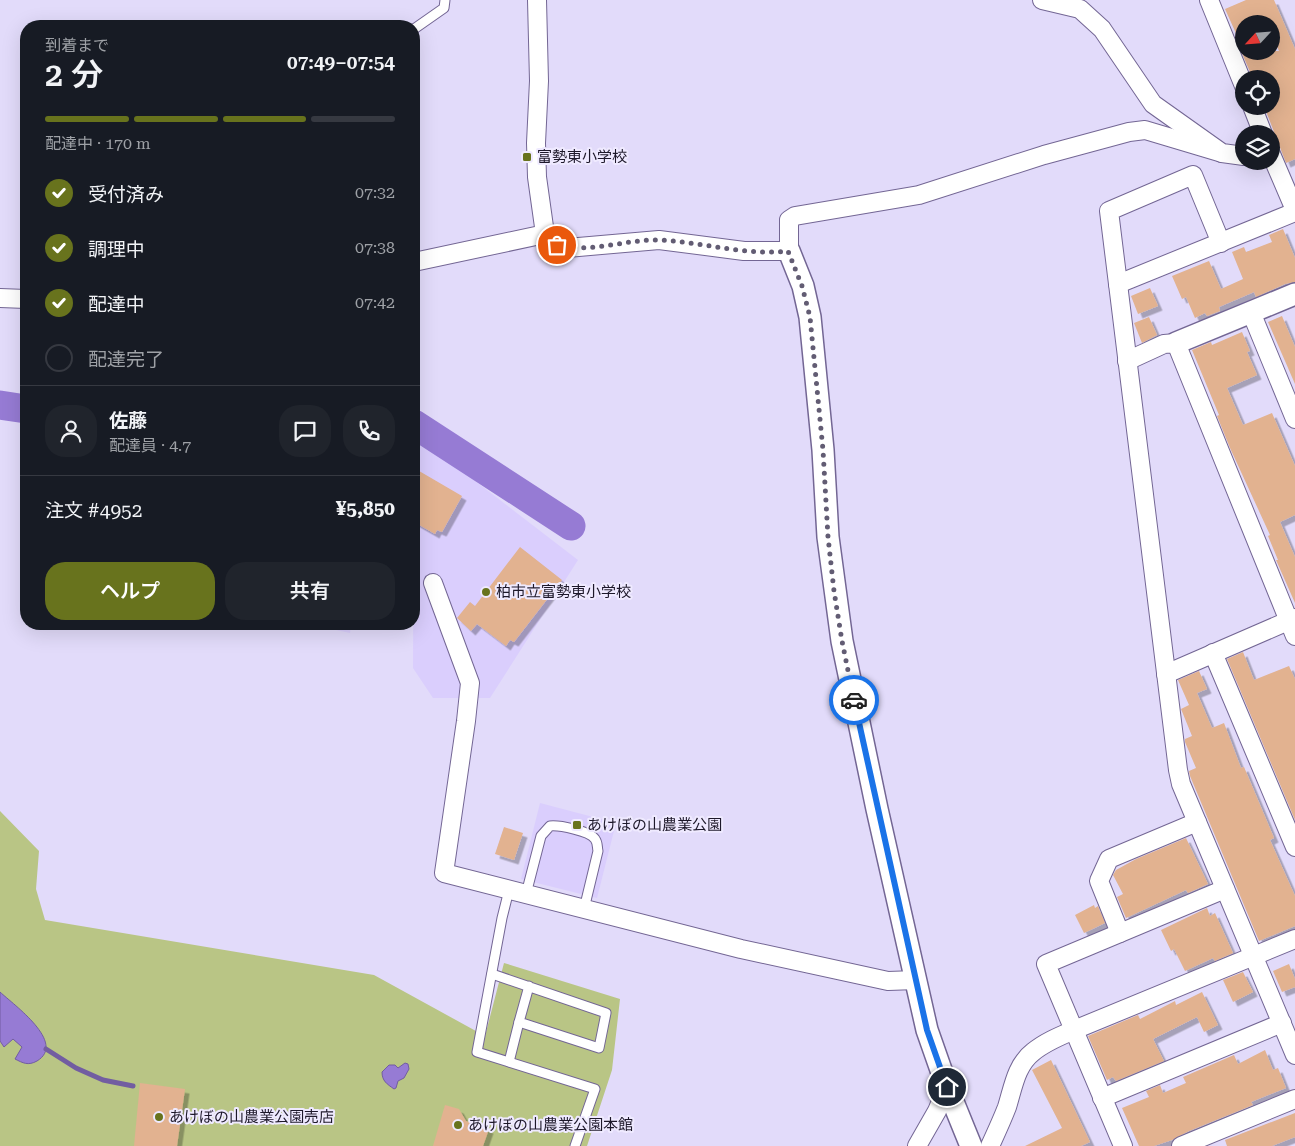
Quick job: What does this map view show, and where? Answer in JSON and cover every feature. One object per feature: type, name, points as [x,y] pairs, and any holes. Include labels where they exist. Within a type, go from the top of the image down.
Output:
[{"type":"street","points":[[537,0],[539,81],[536,143],[537,177],[545,234],[550,241],[567,248],[659,240],[744,251],[788,251]]},
{"type":"street","points":[[1042,0],[1080,9],[1102,30],[1153,104],[1222,153]]},
{"type":"street","points":[[1214,2],[1238,70]]},
{"type":"street","points":[[971,1146],[947,1087],[927,1030],[877,809],[842,641],[828,537],[823,450],[810,317],[802,286],[788,251],[789,220],[795,216],[918,195],[1044,155],[1129,132],[1145,130],[1222,153],[1235,155]]},
{"type":"street","points":[[1118,284],[1295,211],[1278,170]]},
{"type":"street","points":[[1221,243],[1192,175],[1109,211],[1181,784],[1295,1055]]},
{"type":"street","points":[[420,261],[545,234]]},
{"type":"street","points":[[1127,361],[1164,344],[1176,344],[1295,294]]},
{"type":"street","points":[[0,298],[20,299]]},
{"type":"street","points":[[1251,312],[1295,419]]},
{"type":"street","points":[[1166,674],[1214,652],[1293,625],[1176,344]]},
{"type":"street","points":[[433,583],[470,683],[444,873],[741,949],[888,981],[916,980]]},
{"type":"street","points":[[1214,652],[1295,847]]},
{"type":"street","points":[[1120,932],[1099,881],[1109,859],[1197,822]]},
{"type":"street","points":[[1123,1146],[1046,964],[1225,889]]},
{"type":"street","points":[[990,1146],[1006,1108],[1015,1078],[1023,1062],[1033,1052],[1052,1040],[1074,1030],[1295,939]]},
{"type":"street","points":[[1102,1098],[1282,1023]]},
{"type":"street","points":[[918,1146],[937,1111],[947,1087]]},
{"type":"street","points":[[1181,1146],[1295,1099]]},
{"type":"lane","points":[[420,25],[444,8],[445,0]]},
{"type":"lane","points":[[575,1146],[595,1089],[476,1052],[502,918],[518,892],[544,830],[550,826],[557,825],[590,834],[597,844],[598,851],[584,909]]},
{"type":"lane","points":[[492,974],[606,1013],[599,1048],[519,1022]]},
{"type":"lane","points":[[508,1062],[528,986]]},
{"type":"shaded area","name":"柏市立富勢東小学校","points":[[420,439],[578,560],[490,698],[433,698],[413,668],[413,630],[420,630]]},
{"type":"shaded area","points":[[336,630],[350,630],[350,633]]},
{"type":"shaded area","points":[[540,803],[616,823],[597,898],[521,879]]},
{"type":"shaded area","points":[[0,992],[26,1015],[42,1035],[46,1044],[45,1053],[34,1063],[23,1063],[15,1059],[22,1047],[13,1039],[4,1047],[0,1041]]},
{"type":"shaded area","points":[[405,1063],[408,1064],[409,1069],[404,1078],[398,1081],[394,1089],[384,1080],[382,1072],[389,1065],[395,1065],[398,1068]]},
{"type":"green space","points":[[0,811],[39,851],[36,889],[45,920],[374,975],[485,1036],[504,963],[620,999],[612,1070],[587,1146],[0,1146]]},
{"type":"building","points":[[1246,0],[1274,0],[1295,49],[1295,159],[1286,163],[1280,147],[1280,125],[1271,125],[1267,115],[1280,115],[1280,70],[1249,70],[1245,60],[1280,60],[1280,15],[1235,15],[1235,31],[1225,9]]},
{"type":"building","points":[[1283,229],[1295,258],[1295,282],[1285,284],[1256,297],[1254,292],[1219,307],[1220,311],[1207,316],[1205,313],[1195,318],[1186,297],[1182,299],[1172,276],[1209,261],[1221,289],[1243,279],[1232,252],[1244,247],[1246,252],[1272,242],[1269,235]]},
{"type":"building","points":[[1150,288],[1158,306],[1138,314],[1131,296]]},
{"type":"building","points":[[1282,316],[1295,347],[1295,384],[1268,322]]},
{"type":"building","points":[[1149,317],[1157,335],[1142,343],[1134,323]]},
{"type":"building","points":[[1242,332],[1250,351],[1247,352],[1257,375],[1227,388],[1243,425],[1272,413],[1295,466],[1295,515],[1280,522],[1295,557],[1295,603],[1276,560],[1278,560],[1268,536],[1270,535],[1230,448],[1217,416],[1219,415],[1192,350],[1211,342],[1212,345]]},
{"type":"building","points":[[420,472],[462,496],[442,532],[437,530],[435,534],[420,525]]},
{"type":"building","points":[[520,547],[562,580],[514,642],[510,640],[506,646],[477,624],[471,631],[457,618],[470,602],[475,606]]},
{"type":"building","points":[[1243,652],[1254,680],[1289,666],[1295,679],[1295,820],[1227,659]]},
{"type":"building","points":[[1199,671],[1207,689],[1197,693],[1212,728],[1224,723],[1241,768],[1244,767],[1274,838],[1270,840],[1295,896],[1295,926],[1259,941],[1190,776],[1189,771],[1196,768],[1185,739],[1192,736],[1181,709],[1189,705],[1178,680]]},
{"type":"building","points":[[504,827],[523,833],[514,860],[495,854]]},
{"type":"building","points":[[1186,838],[1208,884],[1188,893],[1186,890],[1126,918],[1117,897],[1123,894],[1113,875],[1116,870],[1136,859]]},
{"type":"building","points":[[1094,905],[1095,908],[1098,906],[1105,923],[1084,933],[1075,915]]},
{"type":"building","points":[[1207,908],[1210,916],[1215,913],[1233,953],[1215,961],[1213,958],[1185,971],[1174,949],[1171,951],[1161,930]]},
{"type":"building","points":[[1289,964],[1295,979],[1295,987],[1282,992],[1273,971]]},
{"type":"building","points":[[1243,972],[1253,992],[1233,1002],[1223,980]]},
{"type":"building","points":[[1202,992],[1218,1025],[1204,1032],[1197,1017],[1153,1039],[1164,1061],[1116,1081],[1113,1077],[1107,1080],[1088,1036],[1138,1015],[1140,1019],[1175,1001],[1176,1005]]},
{"type":"building","points":[[1265,1050],[1273,1070],[1278,1068],[1286,1088],[1251,1102],[1253,1105],[1189,1131],[1172,1140],[1154,1146],[1139,1146],[1122,1108],[1149,1097],[1146,1091],[1160,1085],[1163,1093],[1186,1083],[1183,1077],[1234,1055],[1238,1064]]},
{"type":"building","points":[[1051,1060],[1090,1142],[1081,1146],[1025,1146],[1062,1128],[1032,1070]]},
{"type":"building","name":"あけぼの山農業公園売店","points":[[140,1083],[185,1089],[177,1146],[134,1146]]},
{"type":"building","name":"あけぼの山農業公園本館","points":[[445,1105],[459,1109],[466,1121],[489,1129],[483,1146],[433,1146]]},
{"type":"building","points":[[1295,1113],[1295,1137],[1272,1146],[1227,1146],[1225,1140]]},
{"type":"waterway","points":[[0,405],[20,408]]},
{"type":"waterway","points":[[420,428],[571,526]]},
{"type":"waterway","points":[[46,1049],[76,1068],[103,1080],[133,1086]]},
{"type":"way so far","points":[[557,245],[567,248],[659,240],[744,251],[788,251],[802,286],[810,317],[834,591],[854,700]]},
{"type":"place","name":"富勢東小学校","points":[[527,157]]},
{"type":"place","name":"柏市立富勢東小学校","points":[[486,592]]},
{"type":"place","name":"あけぼの山農業公園","points":[[577,825]]},
{"type":"place","name":"あけぼの山農業公園売店","points":[[159,1117]]},
{"type":"place","name":"あけぼの山農業公園本館","points":[[458,1125]]},
{"type":"route","points":[[854,700],[927,1030],[947,1087]]}]
